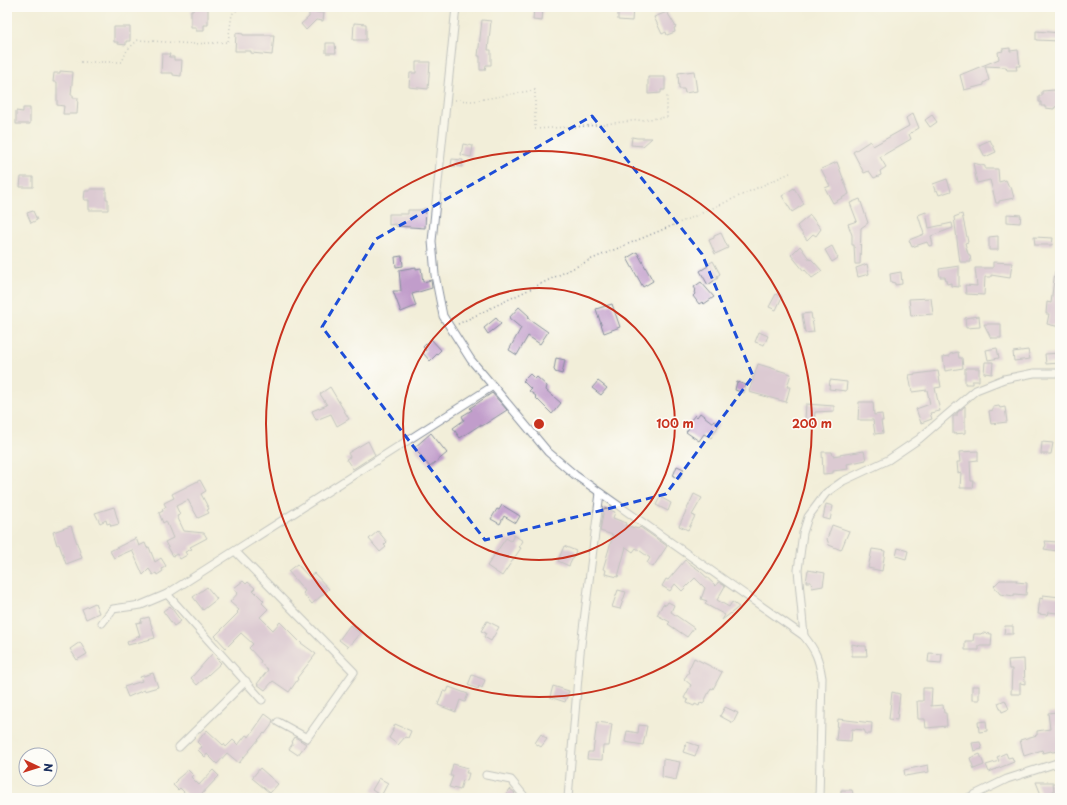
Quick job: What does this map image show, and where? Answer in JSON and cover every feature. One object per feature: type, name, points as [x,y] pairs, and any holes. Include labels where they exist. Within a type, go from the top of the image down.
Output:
[{"type":"street","points":[[456,8],[432,241],[434,275],[443,316],[472,360],[548,452],[575,475],[600,493],[804,636],[814,649],[820,662],[822,678],[820,798]]},
{"type":"street","points":[[804,636],[798,570],[803,533],[808,517],[826,493],[843,481],[888,460],[919,439],[976,390],[1004,379],[1034,373],[1060,373]]},
{"type":"street","points":[[102,623],[113,609],[141,605],[167,594],[493,386]]},
{"type":"street","points":[[568,798],[580,653],[600,493]]},
{"type":"street","points":[[235,551],[354,672],[307,738],[278,722]]},
{"type":"street","points":[[167,594],[262,700]]},
{"type":"street","points":[[179,747],[246,681]]},
{"type":"street","points":[[968,798],[1007,779],[1060,762]]},
{"type":"street","points":[[486,775],[511,780],[524,798]]},
{"type":"path","points":[[81,62],[122,62],[127,50],[138,40],[194,44],[228,42],[232,14],[242,7]]},
{"type":"path","points":[[373,7],[456,8]]},
{"type":"path","points":[[447,99],[473,101],[535,90],[535,129],[587,126],[667,117],[667,95]]},
{"type":"path","points":[[451,328],[592,259],[692,217],[790,173]]},
{"type":"highlighted area","points":[[592,116],[702,254],[753,376],[666,494],[485,540],[322,327],[376,239]]},
{"type":"building","points":[[200,7],[208,7],[208,25],[204,25],[204,31],[196,31],[196,27],[191,27],[191,10]]},
{"type":"building","points":[[534,7],[543,8],[542,21],[533,20]]},
{"type":"building","points":[[633,7],[632,21],[618,20],[618,8]]},
{"type":"building","points":[[309,12],[324,13],[323,21],[316,20],[306,30],[301,24],[309,17]]},
{"type":"building","points":[[667,12],[676,27],[674,28],[675,32],[667,35],[666,32],[662,34],[654,17]]},
{"type":"building","points":[[482,20],[491,21],[488,50],[491,50],[491,65],[486,65],[485,70],[480,70],[480,56],[478,56]]},
{"type":"building","points":[[354,23],[366,24],[366,40],[353,40]]},
{"type":"building","points":[[114,27],[130,27],[130,41],[126,41],[126,45],[114,42]]},
{"type":"building","points":[[1036,31],[1060,33],[1060,41],[1036,40]]},
{"type":"building","points":[[236,33],[243,35],[274,35],[272,55],[251,53],[251,51],[235,51]]},
{"type":"building","points":[[326,43],[335,43],[336,53],[326,53]]},
{"type":"building","points":[[1010,48],[1010,51],[1018,50],[1020,66],[1016,66],[1017,70],[1007,70],[1006,67],[985,66],[989,80],[984,83],[984,85],[964,90],[960,75],[999,59],[998,52],[1003,51],[1002,49]]},
{"type":"building","points":[[162,54],[170,54],[169,57],[174,57],[174,60],[182,60],[181,76],[173,75],[173,73],[161,73]]},
{"type":"building","points":[[416,62],[430,62],[428,89],[409,87],[410,73],[416,73]]},
{"type":"building","points":[[60,71],[73,72],[71,95],[73,95],[73,98],[78,98],[77,114],[63,114],[64,106],[57,105],[57,82],[53,82],[54,73],[60,73]]},
{"type":"building","points":[[694,71],[697,91],[685,93],[684,89],[679,89],[678,73]]},
{"type":"building","points":[[648,77],[665,77],[665,90],[661,90],[661,93],[648,94]]},
{"type":"building","points":[[1055,90],[1056,93],[1060,93],[1059,106],[1055,107],[1054,109],[1041,106],[1039,96],[1042,96],[1042,91]]},
{"type":"building","points":[[23,108],[30,108],[30,124],[16,124],[16,111],[23,112]]},
{"type":"building","points":[[913,113],[919,128],[909,134],[911,139],[880,157],[886,167],[880,171],[881,175],[874,178],[869,171],[864,173],[853,152],[870,141],[873,146],[909,126],[906,118]]},
{"type":"building","points":[[932,115],[937,122],[930,127],[925,120]]},
{"type":"building","points":[[632,137],[652,138],[643,146],[631,145]]},
{"type":"building","points":[[990,140],[996,152],[985,157],[979,145]]},
{"type":"building","points":[[463,144],[473,146],[471,157],[461,155]]},
{"type":"building","points":[[452,159],[463,160],[462,167],[451,166]]},
{"type":"building","points":[[837,162],[849,194],[833,203],[825,188],[830,186],[821,169]]},
{"type":"building","points":[[973,163],[985,166],[985,169],[998,169],[999,182],[1006,180],[1009,187],[1011,187],[1014,198],[996,203],[990,180],[977,183]]},
{"type":"building","points":[[21,177],[33,177],[33,187],[20,187]]},
{"type":"building","points":[[947,179],[951,191],[939,195],[937,190],[935,191],[933,184]]},
{"type":"building","points":[[794,188],[804,204],[792,212],[782,196]]},
{"type":"building","points":[[90,189],[106,189],[108,210],[89,210],[89,200],[84,200],[85,191],[90,191]]},
{"type":"building","points":[[860,199],[868,223],[861,228],[860,264],[855,264],[854,245],[852,245],[852,235],[848,224],[857,221],[850,203]]},
{"type":"building","points":[[426,208],[425,228],[396,226],[396,224],[389,225],[389,214],[408,214],[408,210],[421,210]]},
{"type":"building","points":[[33,211],[37,220],[31,223],[27,213]]},
{"type":"building","points":[[926,212],[929,228],[952,223],[953,228],[931,236],[933,245],[929,246],[927,242],[912,247],[909,240],[924,234],[918,215]]},
{"type":"building","points":[[962,214],[968,242],[965,243],[971,262],[960,262],[954,217]]},
{"type":"building","points":[[1007,214],[1021,215],[1020,223],[1007,222]]},
{"type":"building","points":[[810,215],[821,229],[816,236],[813,234],[807,240],[797,226]]},
{"type":"building","points":[[721,233],[728,248],[715,254],[709,240]]},
{"type":"building","points":[[998,236],[998,250],[989,250],[989,237]]},
{"type":"building","points":[[1034,237],[1053,238],[1052,245],[1035,245]]},
{"type":"building","points":[[800,246],[810,260],[811,259],[822,271],[812,278],[791,255]]},
{"type":"building","points":[[832,246],[838,258],[832,262],[825,250]]},
{"type":"building","points":[[637,252],[653,281],[643,287],[627,258]]},
{"type":"building","points":[[402,256],[403,266],[396,267],[395,257]]},
{"type":"building","points":[[713,261],[720,274],[717,276],[718,278],[708,285],[700,271]]},
{"type":"building","points":[[993,262],[1012,263],[1010,278],[991,275],[991,277],[985,277],[984,295],[966,294],[965,285],[977,286],[975,268],[993,268]]},
{"type":"building","points":[[867,264],[869,274],[858,277],[856,268]]},
{"type":"building","points":[[959,266],[959,287],[951,286],[951,283],[947,284],[945,277],[940,277],[939,269]]},
{"type":"building","points":[[416,267],[416,269],[421,268],[423,282],[431,280],[432,288],[412,294],[416,306],[401,312],[393,291],[401,291],[399,270]]},
{"type":"building","points":[[1055,271],[1060,272],[1060,327],[1047,324],[1049,314],[1046,314],[1047,302],[1051,303]]},
{"type":"building","points":[[901,272],[902,284],[895,285],[895,283],[891,282],[890,274]]},
{"type":"building","points":[[701,282],[714,297],[704,304],[702,302],[699,304],[693,296],[696,290],[694,287]]},
{"type":"building","points":[[776,294],[782,297],[776,310],[769,307]]},
{"type":"building","points":[[931,298],[933,314],[911,316],[909,299]]},
{"type":"building","points":[[612,304],[620,327],[604,333],[596,309]]},
{"type":"building","points":[[519,307],[529,316],[528,318],[548,332],[540,344],[528,336],[517,355],[509,350],[521,328],[509,318]]},
{"type":"building","points":[[811,313],[814,332],[805,333],[802,314]]},
{"type":"building","points":[[979,316],[980,327],[966,328],[965,318]]},
{"type":"building","points":[[496,318],[501,324],[488,334],[484,328]]},
{"type":"building","points":[[984,324],[1001,324],[1001,338],[991,338]]},
{"type":"building","points":[[759,332],[768,336],[764,345],[755,342]]},
{"type":"building","points":[[431,339],[441,350],[430,361],[423,353],[426,350],[423,347]]},
{"type":"building","points":[[997,348],[999,358],[988,360],[986,350]]},
{"type":"building","points":[[1028,350],[1030,359],[1014,361],[1013,352]]},
{"type":"building","points":[[958,352],[959,358],[962,358],[963,368],[945,371],[943,357],[950,356],[950,354]]},
{"type":"building","points":[[1060,353],[1060,363],[1046,364],[1045,354]]},
{"type":"building","points":[[556,358],[565,360],[562,374],[555,372],[554,370]]},
{"type":"building","points":[[985,362],[993,362],[992,374],[984,373]]},
{"type":"building","points":[[758,364],[791,374],[787,387],[790,387],[786,402],[749,392]]},
{"type":"building","points":[[965,368],[979,368],[979,381],[972,381],[972,384],[965,384]]},
{"type":"building","points":[[938,371],[941,387],[935,388],[940,411],[930,413],[932,419],[921,423],[916,409],[930,404],[927,390],[912,392],[909,375]]},
{"type":"building","points":[[530,374],[535,379],[537,377],[547,386],[546,390],[561,403],[552,414],[535,397],[536,396],[529,391],[531,389],[523,381]]},
{"type":"building","points":[[830,380],[847,382],[846,391],[829,389]]},
{"type":"building","points":[[598,381],[607,388],[601,395],[592,388]]},
{"type":"building","points":[[737,382],[746,385],[744,393],[735,390]]},
{"type":"building","points":[[330,387],[349,419],[337,426],[331,414],[316,420],[312,411],[327,405],[320,394]]},
{"type":"building","points":[[492,393],[507,410],[460,438],[453,428],[464,420],[462,416],[472,410],[470,408]]},
{"type":"building","points":[[859,402],[873,402],[874,415],[882,414],[883,421],[881,421],[883,433],[875,434],[873,420],[858,420]]},
{"type":"building","points":[[806,404],[834,406],[834,411],[815,412],[814,421],[805,420]]},
{"type":"building","points":[[965,406],[965,433],[953,434],[953,416],[957,416],[957,413]]},
{"type":"building","points":[[999,406],[1000,408],[1005,407],[1007,422],[991,424],[989,411],[993,410],[993,407]]},
{"type":"building","points":[[700,413],[713,423],[714,421],[719,425],[711,438],[704,434],[699,441],[686,432],[690,427],[687,425],[695,415],[697,417]]},
{"type":"building","points":[[431,433],[447,453],[430,467],[414,448]]},
{"type":"building","points":[[368,441],[375,455],[353,469],[346,459],[350,457],[348,453]]},
{"type":"building","points":[[1042,442],[1053,443],[1051,454],[1041,454]]},
{"type":"building","points":[[864,451],[866,460],[847,464],[848,469],[823,474],[822,452],[832,452],[833,456]]},
{"type":"building","points":[[978,451],[978,460],[970,461],[971,481],[974,481],[973,488],[960,488],[961,472],[958,473],[957,462],[960,462],[959,452]]},
{"type":"building","points":[[677,466],[684,469],[680,479],[673,476]]},
{"type":"building","points":[[200,480],[206,491],[201,494],[209,509],[207,510],[209,513],[198,518],[188,500],[176,506],[180,515],[177,516],[184,531],[204,533],[207,538],[190,547],[192,549],[185,552],[187,555],[180,559],[177,554],[173,556],[165,542],[173,538],[166,521],[163,523],[159,513],[166,507],[164,503],[174,498],[172,494]]},
{"type":"building","points":[[694,494],[702,498],[692,515],[695,516],[688,530],[679,526]]},
{"type":"building","points":[[660,497],[671,503],[668,511],[656,505]]},
{"type":"building","points":[[826,504],[833,506],[830,520],[823,518]]},
{"type":"building","points":[[502,505],[520,516],[516,523],[504,516],[500,524],[491,519],[497,509],[499,510]]},
{"type":"building","points":[[114,507],[119,524],[111,526],[110,523],[107,524],[106,520],[100,523],[95,513]]},
{"type":"building","points":[[604,508],[615,512],[613,518],[626,523],[625,525],[638,529],[640,527],[667,546],[653,567],[647,563],[650,558],[636,548],[633,552],[626,547],[618,577],[605,574],[606,570],[603,569],[613,535],[600,531]]},
{"type":"building","points":[[832,525],[849,531],[841,550],[829,545],[827,539]]},
{"type":"building","points":[[71,526],[82,558],[66,564],[53,532]]},
{"type":"building","points":[[378,531],[387,542],[384,545],[386,547],[380,552],[369,539]]},
{"type":"building","points":[[514,535],[523,541],[519,547],[521,548],[502,576],[487,566],[506,538],[511,541]]},
{"type":"building","points":[[136,538],[139,546],[145,543],[147,548],[149,547],[155,562],[161,558],[166,566],[162,569],[163,571],[157,575],[156,573],[153,575],[149,569],[143,575],[132,550],[114,558],[110,551]]},
{"type":"building","points":[[1045,541],[1057,542],[1059,547],[1057,551],[1044,549],[1046,545]]},
{"type":"building","points":[[564,546],[576,551],[569,566],[558,561]]},
{"type":"building","points":[[898,548],[908,551],[906,559],[896,556]]},
{"type":"building","points":[[872,549],[885,551],[882,571],[868,568]]},
{"type":"building","points":[[685,560],[699,570],[716,586],[718,582],[725,586],[717,600],[729,607],[732,602],[739,607],[722,620],[725,615],[705,604],[707,601],[701,599],[705,588],[695,578],[682,591],[675,584],[670,591],[662,586],[666,579],[668,580]]},
{"type":"building","points":[[297,564],[309,577],[314,573],[329,589],[312,604],[303,593],[305,591],[288,571]]},
{"type":"building","points":[[808,570],[825,573],[823,586],[812,588],[811,582],[806,582]]},
{"type":"building","points":[[1000,580],[1017,580],[1016,582],[1027,583],[1026,595],[1014,594],[1014,596],[1000,594],[994,586]]},
{"type":"building","points":[[243,581],[246,584],[248,582],[255,588],[253,590],[264,601],[262,603],[268,609],[260,617],[273,630],[280,622],[301,643],[316,654],[297,678],[298,679],[289,692],[273,681],[265,690],[257,684],[268,670],[260,663],[261,661],[249,648],[253,644],[241,633],[226,648],[215,636],[238,613],[237,612],[239,610],[230,602],[238,593],[234,588]]},
{"type":"building","points":[[207,587],[217,599],[203,610],[193,597]]},
{"type":"building","points":[[618,590],[626,592],[620,609],[612,607]]},
{"type":"building","points":[[1043,595],[1060,597],[1058,613],[1048,612],[1047,615],[1038,614],[1040,598],[1043,599]]},
{"type":"building","points":[[668,602],[674,605],[671,612],[694,628],[687,637],[668,624],[670,622],[657,615],[663,604],[666,605]]},
{"type":"building","points":[[95,603],[99,613],[86,619],[82,609]]},
{"type":"building","points":[[170,606],[181,621],[174,626],[163,611]]},
{"type":"building","points":[[149,617],[155,638],[128,645],[127,642],[140,636],[136,623],[142,622],[141,619]]},
{"type":"building","points":[[487,621],[499,627],[491,641],[484,637],[486,633],[481,631]]},
{"type":"building","points":[[350,625],[360,633],[348,647],[339,640]]},
{"type":"building","points":[[1005,626],[1013,626],[1013,634],[1004,634]]},
{"type":"building","points":[[974,634],[992,634],[991,646],[979,646],[979,650],[965,650],[965,641],[973,641]]},
{"type":"building","points":[[80,642],[87,654],[77,660],[70,649]]},
{"type":"building","points":[[852,644],[866,646],[867,656],[852,656]]},
{"type":"building","points":[[929,653],[942,654],[941,663],[928,662]]},
{"type":"building","points":[[212,654],[221,663],[197,685],[191,678]]},
{"type":"building","points":[[694,658],[722,672],[713,689],[711,688],[703,704],[700,703],[699,706],[695,704],[694,706],[687,703],[688,700],[684,698],[691,685],[684,679],[689,672],[688,671]]},
{"type":"building","points":[[1024,659],[1025,684],[1020,683],[1020,694],[1011,694],[1012,669],[1009,669],[1008,660]]},
{"type":"building","points":[[153,673],[158,687],[144,690],[128,697],[124,687],[142,681],[140,677]]},
{"type":"building","points":[[472,675],[485,680],[482,688],[479,686],[478,689],[468,685]]},
{"type":"building","points":[[553,686],[569,691],[565,702],[550,697]]},
{"type":"building","points":[[972,686],[979,686],[979,700],[972,700]]},
{"type":"building","points":[[449,687],[468,694],[465,702],[460,700],[456,712],[438,705],[443,691],[447,692]]},
{"type":"building","points":[[923,688],[932,688],[931,706],[943,705],[944,713],[946,713],[947,726],[926,728],[925,719],[918,719],[917,701],[923,701]]},
{"type":"building","points":[[892,692],[900,694],[897,720],[889,719]]},
{"type":"building","points":[[1005,700],[1009,709],[1002,712],[998,703]]},
{"type":"building","points":[[725,707],[738,713],[733,723],[720,716]]},
{"type":"building","points":[[1056,712],[1060,751],[1043,753],[1042,750],[1024,756],[1020,740],[1037,735],[1037,731],[1050,729],[1048,713]]},
{"type":"building","points":[[265,714],[273,720],[271,726],[239,763],[227,753],[217,764],[207,754],[205,757],[198,750],[202,747],[197,742],[207,730],[226,747],[233,740],[238,745],[246,735],[249,737]]},
{"type":"building","points":[[838,719],[872,723],[871,734],[866,734],[864,730],[852,729],[851,741],[836,740]]},
{"type":"building","points":[[986,721],[987,731],[979,732],[978,722]]},
{"type":"building","points":[[597,722],[612,724],[609,746],[603,746],[602,760],[587,759],[588,752],[593,752]]},
{"type":"building","points":[[395,724],[411,731],[408,738],[405,737],[398,745],[389,738]]},
{"type":"building","points":[[639,725],[647,726],[643,745],[625,742],[627,731],[638,733]]},
{"type":"building","points":[[541,734],[547,739],[541,747],[535,743]]},
{"type":"building","points":[[295,737],[306,744],[298,755],[289,749]]},
{"type":"building","points":[[687,742],[699,746],[695,756],[683,752]]},
{"type":"building","points":[[980,742],[982,749],[974,751],[972,743]]},
{"type":"building","points":[[1006,753],[1008,758],[1012,757],[1014,762],[989,772],[986,765],[999,761],[997,757]]},
{"type":"building","points":[[980,754],[984,765],[974,769],[970,758]]},
{"type":"building","points":[[663,759],[680,762],[676,780],[662,777]]},
{"type":"building","points":[[453,764],[468,768],[466,773],[469,773],[467,781],[463,780],[460,790],[449,787],[453,776],[450,776]]},
{"type":"building","points":[[928,765],[929,772],[905,776],[904,770]]},
{"type":"building","points":[[260,768],[278,784],[270,793],[252,778]]},
{"type":"building","points":[[188,770],[193,775],[191,777],[199,785],[213,770],[219,776],[198,798],[190,798],[180,788],[178,790],[173,785],[177,781],[176,780]]},
{"type":"building","points":[[379,778],[388,783],[381,796],[372,790]]},
{"type":"building","points":[[1036,782],[1053,782],[1054,791],[1042,797]]},
{"type":"building","points":[[510,789],[515,793],[512,798],[504,798]]},
{"type":"building","points":[[841,790],[852,790],[854,798],[841,798]]}]
